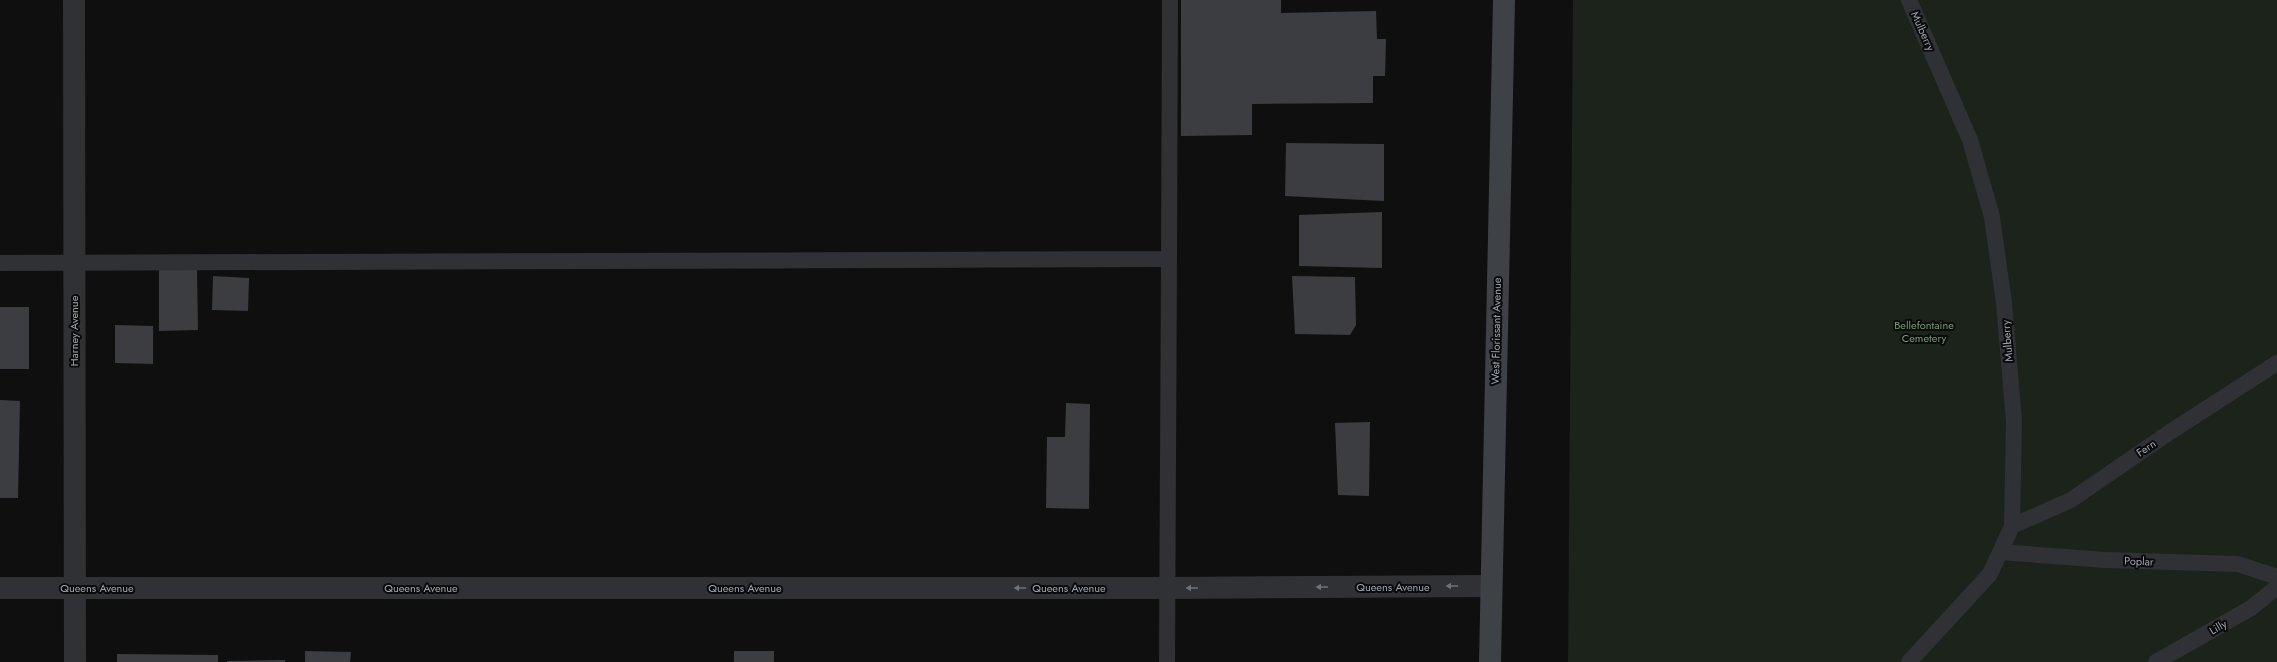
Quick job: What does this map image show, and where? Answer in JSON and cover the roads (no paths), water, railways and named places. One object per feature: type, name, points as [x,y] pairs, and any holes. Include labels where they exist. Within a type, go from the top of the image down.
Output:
[{"type":"main road","name":"West Florissant Avenue","points":[[1490,662],[1504,0]]},
{"type":"street","name":"Harney Avenue","points":[[74,0],[75,662]]},
{"type":"street","name":"Queens Avenue","points":[[0,588],[1167,588],[1491,586]]},
{"type":"lane","points":[[1166,662],[1170,0]]},
{"type":"lane","name":"Mulberry","points":[[1909,0],[1970,140],[1992,217],[2004,303],[2014,421],[2012,526],[1990,574],[1909,662]]},
{"type":"lane","points":[[0,263],[1169,259]]},
{"type":"lane","name":"Fern","points":[[2012,526],[2071,500],[2170,432],[2277,363]]},
{"type":"lane","name":"Poplar","points":[[2000,552],[2105,560],[2238,564],[2277,578]]},
{"type":"lane","name":"Lilly","points":[[2156,662],[2251,608],[2277,587]]},
{"type":"park label","name":"Bellefontaine Cemetery","points":[[1924,331]]}]
